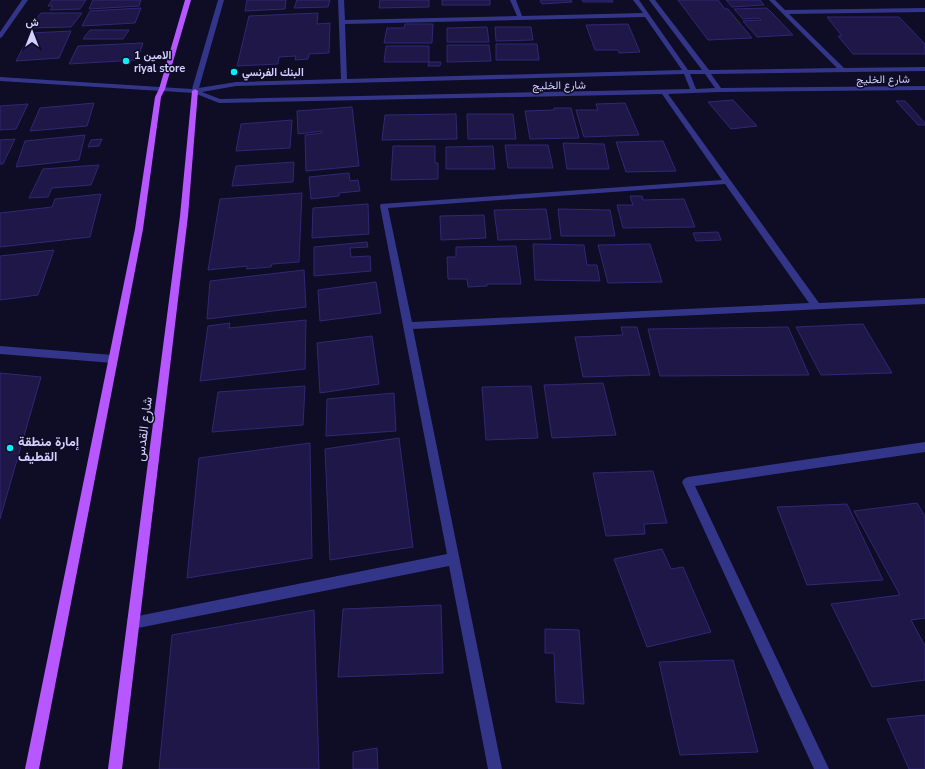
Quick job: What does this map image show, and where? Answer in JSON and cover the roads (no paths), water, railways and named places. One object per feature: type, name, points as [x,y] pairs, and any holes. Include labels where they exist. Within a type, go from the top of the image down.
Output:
[{"type":"main road","points":[[32,769],[139,229],[158,97],[188,0]]},
{"type":"main road","name":"شارع القدس","points":[[115,769],[184,216],[195,91]]},
{"type":"street","points":[[0,36],[25,0]]},
{"type":"street","points":[[195,91],[221,0]]},
{"type":"street","points":[[341,0],[344,81]]},
{"type":"street","points":[[513,0],[520,18]]},
{"type":"street","points":[[636,0],[686,72],[694,92]]},
{"type":"street","points":[[652,0],[708,73],[719,90]]},
{"type":"street","points":[[772,0],[844,71]]},
{"type":"street","points":[[784,12],[925,10]]},
{"type":"street","points":[[342,22],[647,15]]},
{"type":"street","points":[[0,79],[195,91],[236,84],[686,72],[708,73],[925,69]]},
{"type":"street","name":"شارع الخليج","points":[[195,91],[219,101],[664,93],[719,90],[925,88]]},
{"type":"street","points":[[664,93],[816,306]]},
{"type":"street","points":[[494,769],[384,206],[727,182]]},
{"type":"street","points":[[408,326],[925,301]]},
{"type":"street","points":[[0,350],[113,359]]},
{"type":"street","points":[[822,769],[688,482],[925,447]]},
{"type":"street","points":[[133,623],[453,559]]},
{"type":"place","name":"الامين 1 riyal store","points":[[126,61]]},
{"type":"place","name":"البنك الفرنسي","points":[[234,72]]},
{"type":"place","name":"إمارة منطقة القطيف","points":[[10,448]]}]
